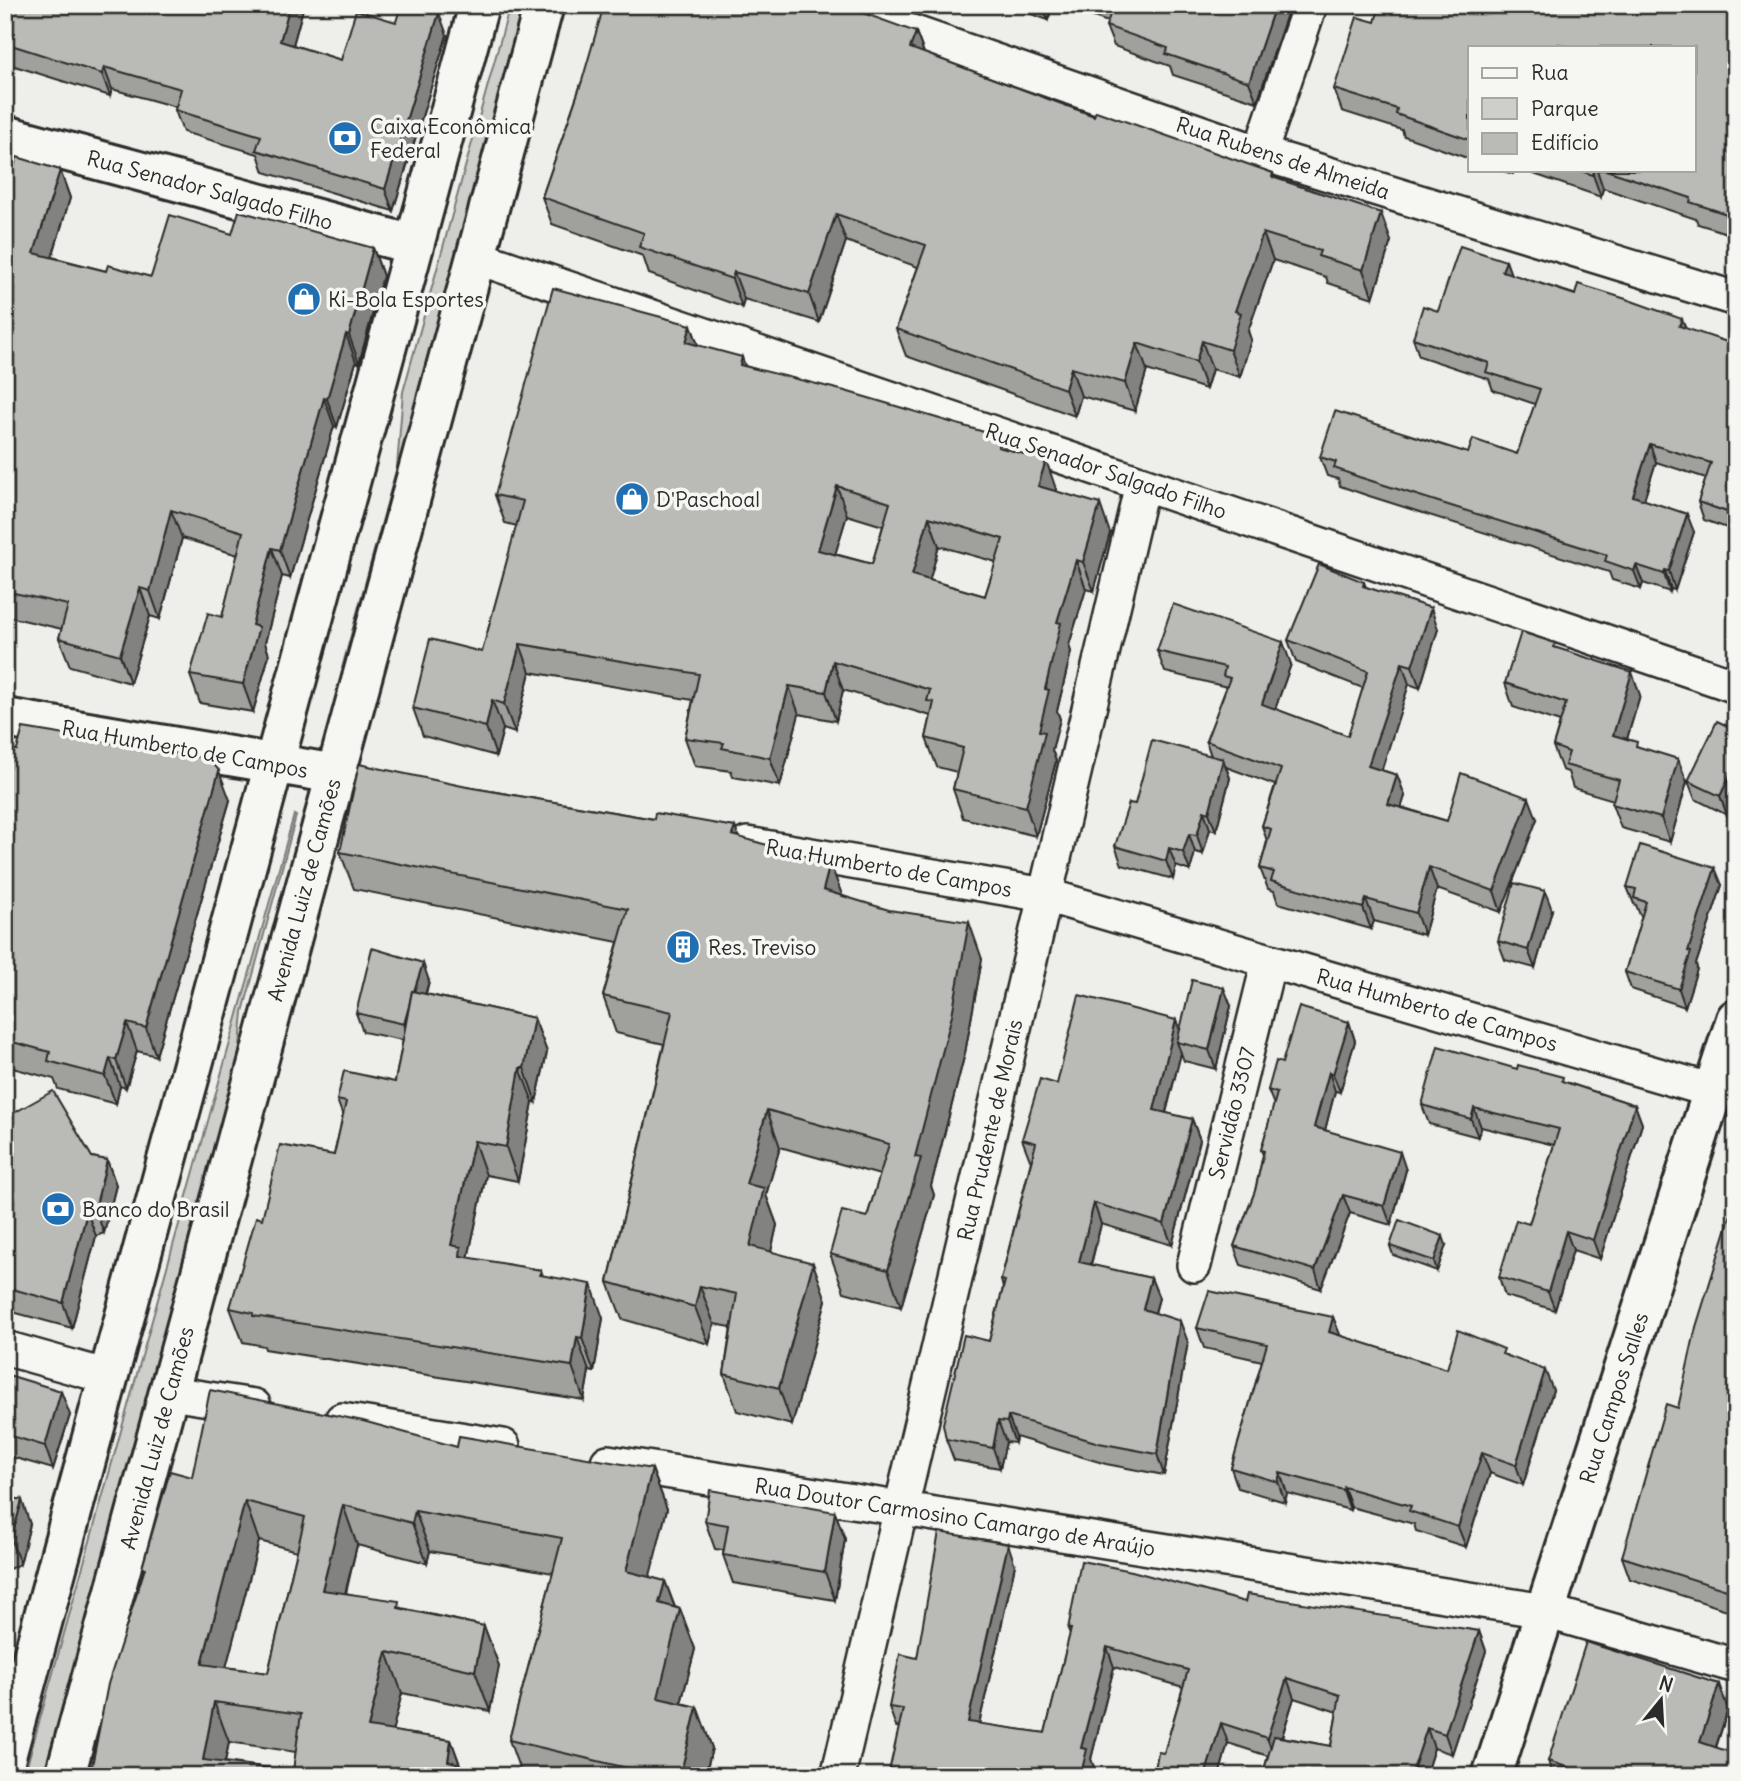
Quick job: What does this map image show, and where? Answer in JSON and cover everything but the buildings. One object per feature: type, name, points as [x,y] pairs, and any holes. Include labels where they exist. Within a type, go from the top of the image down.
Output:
[{"type":"main road","points":[[5,1760],[479,5]]},
{"type":"main road","name":"Avenida Luiz de Camões","points":[[65,1776],[170,1393],[349,777],[477,257],[544,5]]},
{"type":"main road","name":"Rua Senador Salgado Filho","points":[[5,135],[414,245]]},
{"type":"main road","name":"Rua Humberto de Campos","points":[[5,718],[349,777]]},
{"type":"main road","name":"Rua Campos Salles","points":[[1492,1776],[1736,1019]]},
{"type":"street","name":"Rua Rubens de Almeida","points":[[834,5],[1260,153],[1736,299]]},
{"type":"street","points":[[1260,153],[1310,5]]},
{"type":"street","name":"Rua Senador Salgado Filho","points":[[477,257],[1736,686]]},
{"type":"street","name":"Rua Prudente de Morais","points":[[838,1776],[1142,484]]},
{"type":"street","name":"Rua Humberto de Campos","points":[[716,839],[1045,895],[1713,1091]]},
{"type":"street","name":"Servidão 3307","points":[[1194,1265],[1269,961]]},
{"type":"street","points":[[5,1348],[108,1377]]},
{"type":"street","points":[[170,1393],[527,1450]]},
{"type":"street","name":"Rua Doutor Carmosino Camargo de Araújo","points":[[582,1458],[1545,1611],[1736,1666]]},
{"type":"green space","points":[[510,5],[524,5],[345,671],[342,668],[397,467],[403,392]]},
{"type":"green space","points":[[294,815],[296,816],[243,1012],[237,1080],[43,1776],[24,1776]]},
{"type":"place","name":"Caixa Econômica Federal","points":[[345,138]]},
{"type":"place","name":"Ki-Bola Esportes","points":[[304,299]]},
{"type":"place","name":"D'Paschoal","points":[[632,499]]},
{"type":"place","name":"Res. Treviso","points":[[683,947]]},
{"type":"place","name":"Banco do Brasil","points":[[58,1209]]}]
